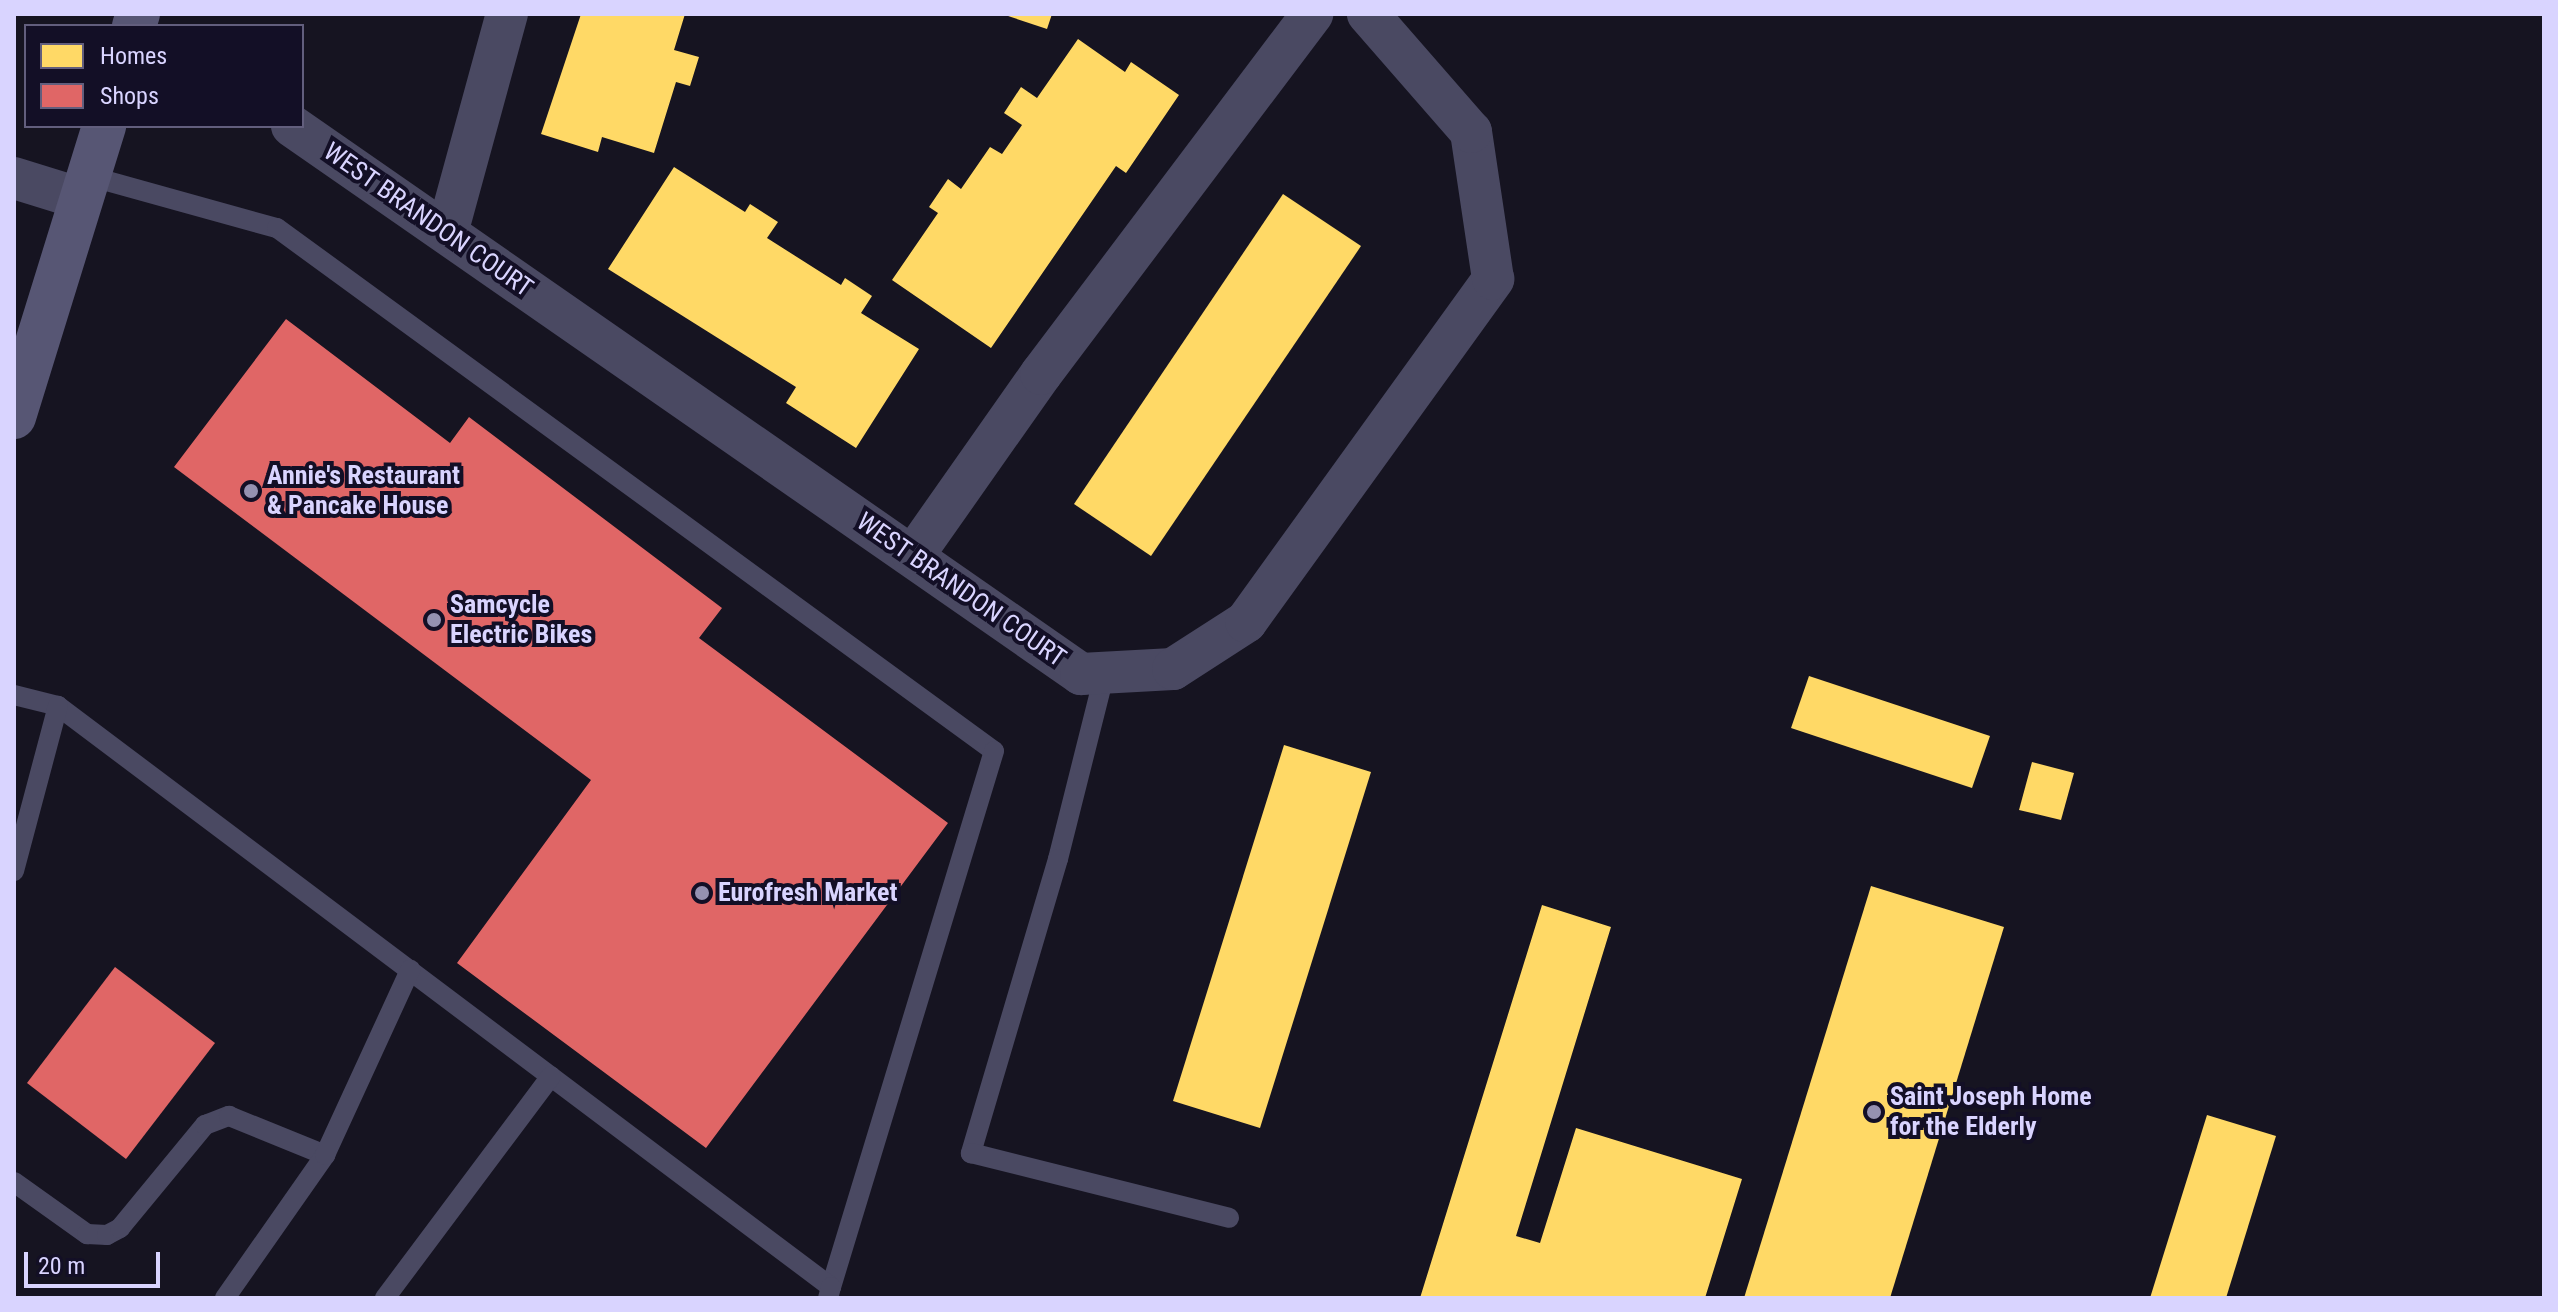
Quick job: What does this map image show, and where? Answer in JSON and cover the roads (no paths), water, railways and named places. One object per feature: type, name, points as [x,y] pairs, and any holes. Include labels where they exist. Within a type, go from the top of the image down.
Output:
[{"type":"street","points":[[447,233],[507,14]]},
{"type":"street","points":[[913,556],[1041,374],[1312,14]]},
{"type":"street","name":"WEST BRANDON COURT","points":[[295,128],[1081,674],[1173,669],[1246,622],[1493,279],[1471,132],[1368,14]]},
{"type":"street","points":[[14,417],[103,128]]},
{"type":"street","points":[[14,178],[85,188]]},
{"type":"lane","points":[[14,695],[58,706],[551,1076],[830,1293],[994,751],[277,228],[85,188]]},
{"type":"lane","points":[[1105,672],[1058,859],[971,1153],[1229,1218]]},
{"type":"lane","points":[[14,871],[58,706]]},
{"type":"lane","points":[[225,1298],[325,1155],[370,1048],[410,970]]},
{"type":"lane","points":[[385,1298],[551,1076]]},
{"type":"lane","points":[[14,1182],[87,1234],[107,1235],[120,1228],[205,1125],[229,1116],[325,1155]]},
{"type":"place","name":"Annie's Restaurant & Pancake House","points":[[251,491]]},
{"type":"place","name":"Samcycle Electric Bikes","points":[[434,620]]},
{"type":"place","name":"Eurofresh Market","points":[[702,893]]},
{"type":"place","name":"Saint Joseph Home for the Elderly","points":[[1874,1112]]}]
